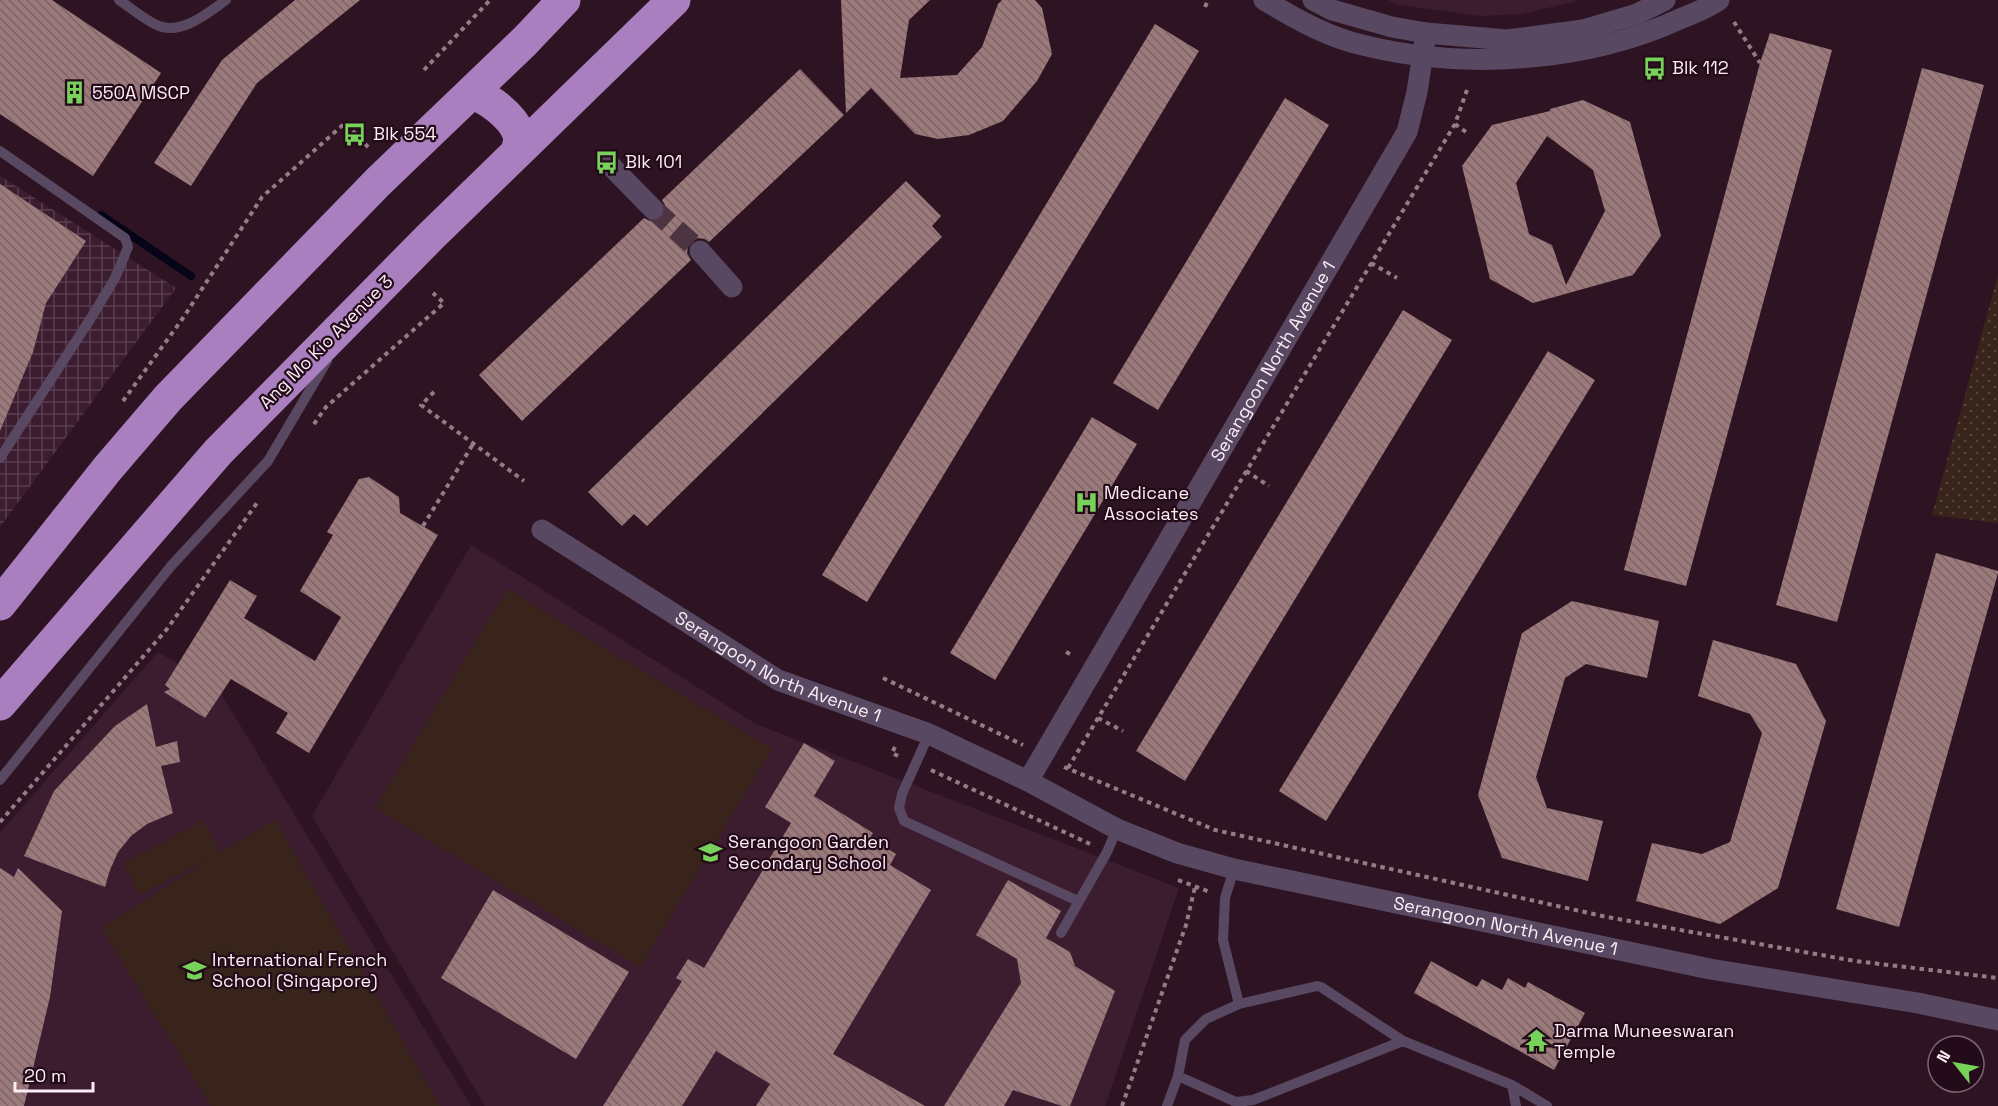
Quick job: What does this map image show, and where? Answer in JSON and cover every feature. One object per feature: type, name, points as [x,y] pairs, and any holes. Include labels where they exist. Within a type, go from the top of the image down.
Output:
[{"type":"highway","points":[[0,604],[108,468],[168,398],[378,182],[525,41],[564,0]]},
{"type":"highway","name":"Ang Mo Kio Avenue 3","points":[[0,704],[218,452],[430,237],[674,0]]},
{"type":"highway","points":[[470,94],[485,97],[514,125],[520,135],[518,152]]},
{"type":"street","points":[[1264,0],[1289,15],[1350,41],[1421,57],[1508,59],[1592,48],[1657,30],[1719,0]]},
{"type":"street","points":[[1313,0],[1332,10],[1392,27],[1426,33],[1507,39],[1572,31],[1637,14],[1665,0]]},
{"type":"street","name":"Serangoon North Avenue 1","points":[[1028,781],[1407,132],[1417,92],[1426,33]]},
{"type":"street","points":[[607,162],[653,209]]},
{"type":"street","points":[[700,251],[732,287]]},
{"type":"street","name":"Serangoon North Avenue 1","points":[[542,530],[778,680],[929,734],[1028,781],[1117,829],[1184,855],[1234,869],[1710,969],[1918,1003],[1998,1020]]},
{"type":"lane","points":[[119,0],[160,27],[176,27],[195,21],[226,0]]},
{"type":"lane","points":[[0,151],[125,238],[128,248],[115,278],[91,318],[0,458]]},
{"type":"lane","points":[[0,780],[171,566],[268,461],[354,314]]},
{"type":"lane","points":[[929,734],[902,794],[899,808],[904,821],[1078,901]]},
{"type":"lane","points":[[1060,933],[1107,852],[1117,829]]},
{"type":"lane","points":[[1234,869],[1225,898],[1223,940],[1239,1004]]},
{"type":"lane","points":[[1167,1106],[1178,1076],[1185,1040],[1206,1019],[1239,1004],[1317,986],[1403,1041],[1512,1085],[1547,1106]]},
{"type":"lane","points":[[1178,1076],[1236,1102],[1253,1100],[1403,1041]]},
{"type":"lane","points":[[1512,1085],[1516,1106]]},
{"type":"path","points":[[424,70],[490,0]]},
{"type":"path","points":[[1205,7],[1208,0]]},
{"type":"path","points":[[1734,22],[1760,63]]},
{"type":"path","points":[[1068,768],[1455,124],[1467,90]]},
{"type":"path","points":[[121,404],[183,318],[262,197],[345,123],[355,134]]},
{"type":"path","points":[[1455,124],[1466,132]]},
{"type":"path","points":[[1371,263],[1397,278]]},
{"type":"path","points":[[312,426],[326,407],[444,303],[433,293]]},
{"type":"path","points":[[434,392],[421,405],[524,481]]},
{"type":"path","points":[[423,526],[473,444]]},
{"type":"path","points":[[1246,471],[1269,486]]},
{"type":"path","points":[[0,822],[167,629],[264,494]]},
{"type":"path","points":[[883,678],[1068,768],[1215,830],[1607,917],[1855,961],[1998,978]]},
{"type":"path","points":[[1098,718],[1123,731]]},
{"type":"path","points":[[907,725],[892,753],[952,778],[1107,852]]},
{"type":"path","points":[[1173,878],[1225,898]]},
{"type":"path","points":[[1122,1106],[1186,925],[1195,887]]},
{"type":"shaded area","points":[[1388,0],[1581,0],[1522,14],[1481,16],[1398,5]]},
{"type":"shaded area","points":[[0,176],[176,288],[0,527]]},
{"type":"shaded area","points":[[1998,275],[1998,523],[1932,515]]},
{"type":"shaded area","name":"Serangoon Garden Secondary School","points":[[471,545],[756,724],[1179,888],[1105,1106],[485,1106],[312,816]]},
{"type":"shaded area","points":[[507,589],[772,749],[640,967],[375,808]]},
{"type":"shaded area","name":"International French School (Singapore)","points":[[158,652],[217,687],[471,1106],[0,1106],[0,833]]},
{"type":"shaded area","points":[[203,820],[220,852],[275,820],[440,1106],[211,1106],[101,928],[210,859],[140,895],[123,864]]},
{"type":"building","name":"550A MSCP","points":[[0,0],[52,0],[161,73],[93,176],[0,114]]},
{"type":"building","points":[[295,0],[360,0],[257,83],[191,186],[154,163],[222,60]]},
{"type":"building","points":[[841,0],[930,0],[909,20],[900,78],[957,75],[982,47],[998,4],[1002,0],[1035,0],[1042,8],[1052,54],[1037,81],[1003,121],[969,135],[938,139],[915,134],[871,88],[846,113]]},
{"type":"building","points":[[1155,24],[1199,51],[867,602],[822,575]]},
{"type":"building","points":[[1770,33],[1832,50],[1686,586],[1624,570]]},
{"type":"building","points":[[1922,68],[1984,85],[1837,622],[1776,605]]},
{"type":"building","points":[[800,69],[844,115],[709,242],[698,238],[691,242],[687,253],[691,260],[522,421],[479,375],[644,218],[657,221],[661,218],[665,212],[662,200]]},
{"type":"building","points":[[1285,98],[1329,125],[1158,410],[1113,383]]},
{"type":"building","points":[[1583,100],[1630,122],[1661,236],[1633,275],[1533,303],[1490,279],[1462,166],[1492,125],[1550,111],[1550,109]],"holes":[[[1547,136],[1593,170],[1605,211],[1566,285],[1552,245],[1529,234],[1516,183]]]},
{"type":"building","points":[[906,181],[941,216],[932,226],[942,237],[647,526],[634,514],[622,526],[588,492]]},
{"type":"building","points":[[0,184],[86,241],[46,303],[33,352],[0,431]]},
{"type":"building","points":[[1403,310],[1452,340],[1185,781],[1136,751]]},
{"type":"building","points":[[1548,351],[1595,380],[1326,821],[1279,791]]},
{"type":"building","points":[[1092,417],[1137,444],[995,680],[950,653]]},
{"type":"building","points":[[369,477],[399,497],[400,513],[438,535],[309,753],[276,733],[288,713],[231,679],[205,718],[164,692],[170,689],[165,685],[230,580],[257,596],[244,618],[315,661],[341,617],[300,591],[333,535],[327,532],[359,479]]},
{"type":"building","points":[[1936,553],[1998,571],[1998,573],[1899,927],[1836,909]]},
{"type":"building","points":[[1572,601],[1659,621],[1647,678],[1586,664],[1565,678],[1536,777],[1547,808],[1603,821],[1588,881],[1502,858],[1478,795],[1522,633]]},
{"type":"building","points":[[1713,640],[1796,664],[1826,721],[1778,888],[1720,924],[1636,901],[1652,843],[1702,854],[1730,842],[1762,733],[1750,714],[1698,696]]},
{"type":"building","points":[[147,704],[156,747],[177,741],[180,762],[161,766],[173,813],[147,824],[131,836],[118,852],[105,887],[24,856],[54,791],[115,726]]},
{"type":"building","points":[[804,743],[835,761],[814,796],[873,833],[870,838],[896,854],[890,865],[931,890],[833,1054],[925,1106],[756,1106],[770,1084],[716,1051],[682,1106],[603,1106],[682,981],[676,978],[688,959],[704,968],[791,823],[765,807]]},
{"type":"building","points":[[0,868],[14,877],[18,868],[62,911],[50,997],[24,1106],[0,1106]]},
{"type":"building","points":[[1008,880],[1061,911],[1046,938],[1070,952],[1075,966],[1115,991],[1070,1106],[1062,1106],[1013,1090],[1004,1106],[944,1106],[1021,983],[1017,959],[976,935]]},
{"type":"building","points":[[493,890],[629,972],[576,1059],[441,978]]},
{"type":"building","name":"Darma Muneeswaran Temple","points":[[1431,961],[1477,987],[1482,979],[1502,990],[1508,978],[1525,988],[1528,982],[1585,1013],[1554,1070],[1414,993]]},
{"type":"waterway","points":[[101,215],[191,276]]},
{"type":"tunnel","points":[[653,209],[700,251]]},
{"type":"place","name":"Blk 112","points":[[1654,68]]},
{"type":"place","name":"550A MSCP","points":[[74,93]]},
{"type":"place","name":"Blk 554","points":[[355,134]]},
{"type":"place","name":"Blk 101","points":[[607,162]]},
{"type":"place","name":"Medicane Associates","points":[[1086,503]]},
{"type":"place","name":"Serangoon Garden Secondary School","points":[[710,852]]},
{"type":"place","name":"International French School (Singapore)","points":[[194,970]]},
{"type":"place","name":"Darma Muneeswaran Temple","points":[[1536,1041]]}]
